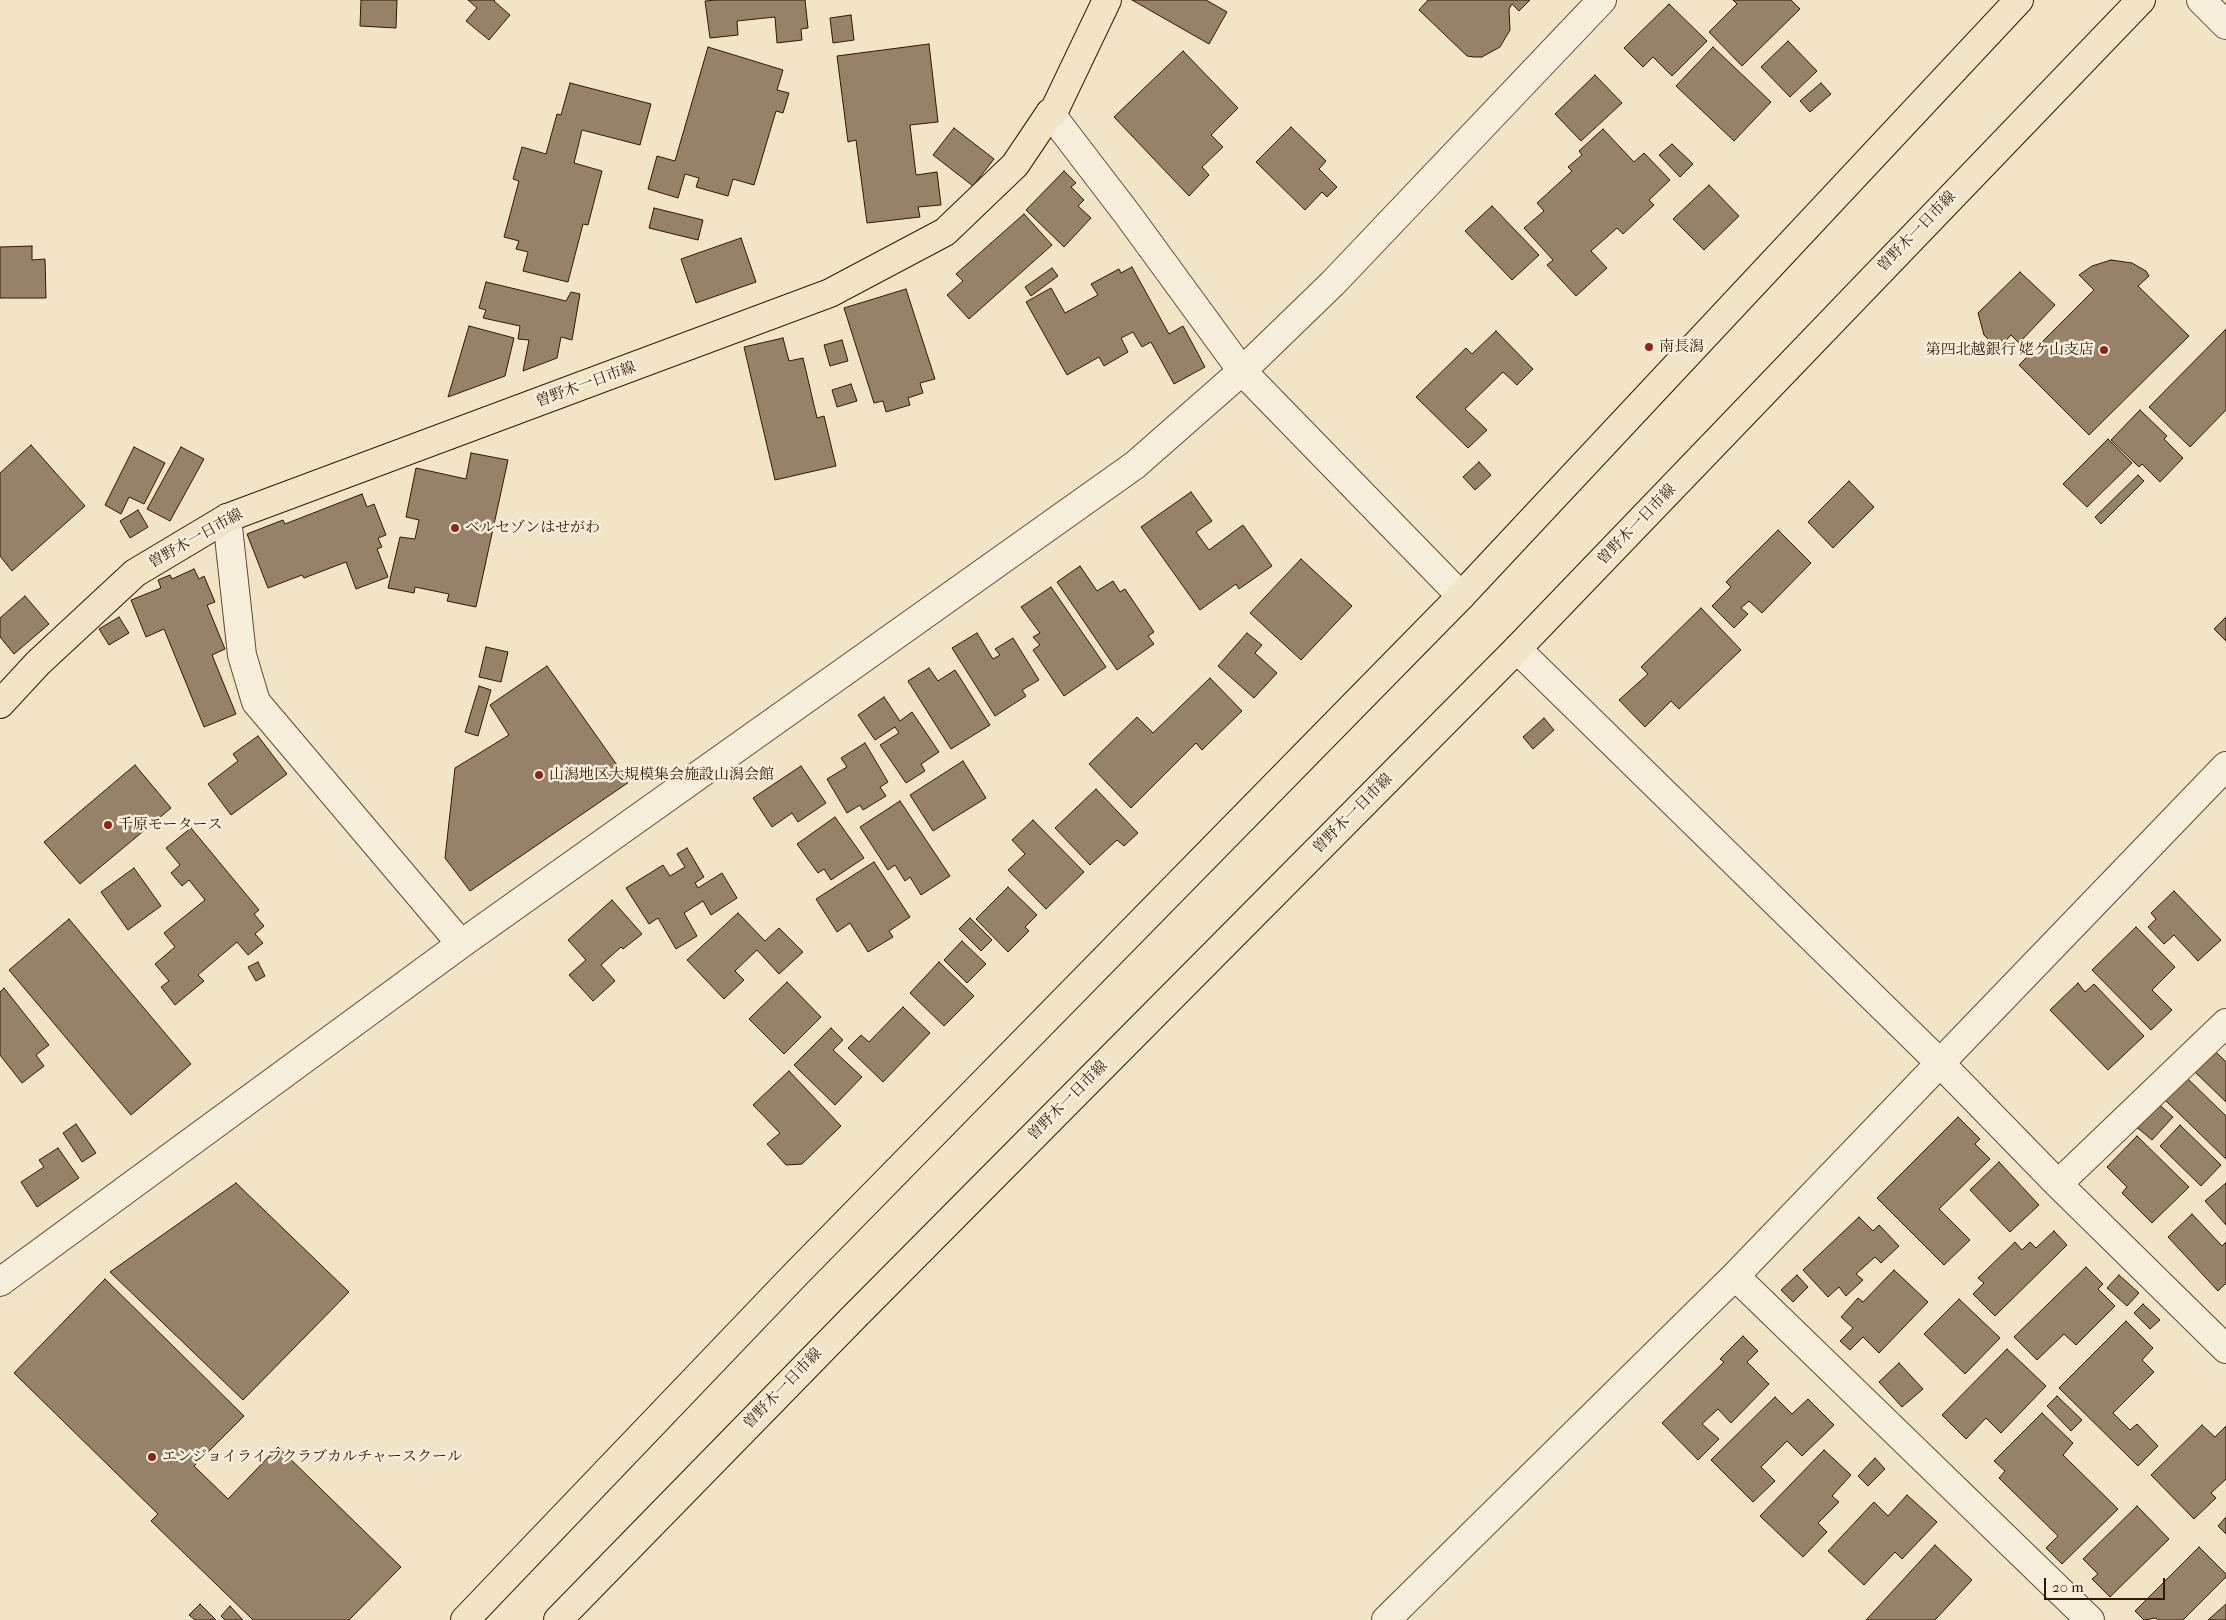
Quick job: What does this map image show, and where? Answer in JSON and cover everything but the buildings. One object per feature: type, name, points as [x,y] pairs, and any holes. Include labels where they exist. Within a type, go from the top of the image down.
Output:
[{"type":"main road","name":"曽野木一日市線","points":[[0,704],[38,663],[135,573],[227,518],[830,293],[945,232],[1015,165],[1053,112],[1106,0]]},
{"type":"main road","points":[[465,1620],[794,1276],[1461,596],[2018,0]]},
{"type":"main road","name":"曽野木一日市線","points":[[558,1620],[853,1318],[1517,649],[2140,0]]},
{"type":"street","points":[[0,1282],[460,944],[1135,465],[1242,371],[1333,283],[1602,0]]},
{"type":"street","points":[[2201,0],[2226,25]]},
{"type":"street","points":[[1050,114],[1128,215],[1242,371],[1461,596]]},
{"type":"street","points":[[227,518],[242,655],[256,702],[460,944]]},
{"type":"street","points":[[1517,649],[1941,1064],[2058,1184],[2225,1346]]},
{"type":"street","points":[[1386,1620],[1735,1276],[2226,766]]},
{"type":"street","points":[[2058,1184],[2226,1023]]},
{"type":"street","points":[[1735,1276],[2090,1620]]},
{"type":"place","name":"南長潟","points":[[1649,347]]},
{"type":"place","name":"第四北越銀行 姥ケ山支店","points":[[2104,350]]},
{"type":"place","name":"ベルセゾンはせがわ","points":[[455,528]]},
{"type":"place","name":"山潟地区大規模集会施設山潟会館","points":[[539,775]]},
{"type":"place","name":"千原モータース","points":[[108,825]]},
{"type":"place","name":"エンジョイライフクラブカルチャースクール","points":[[152,1457]]}]
